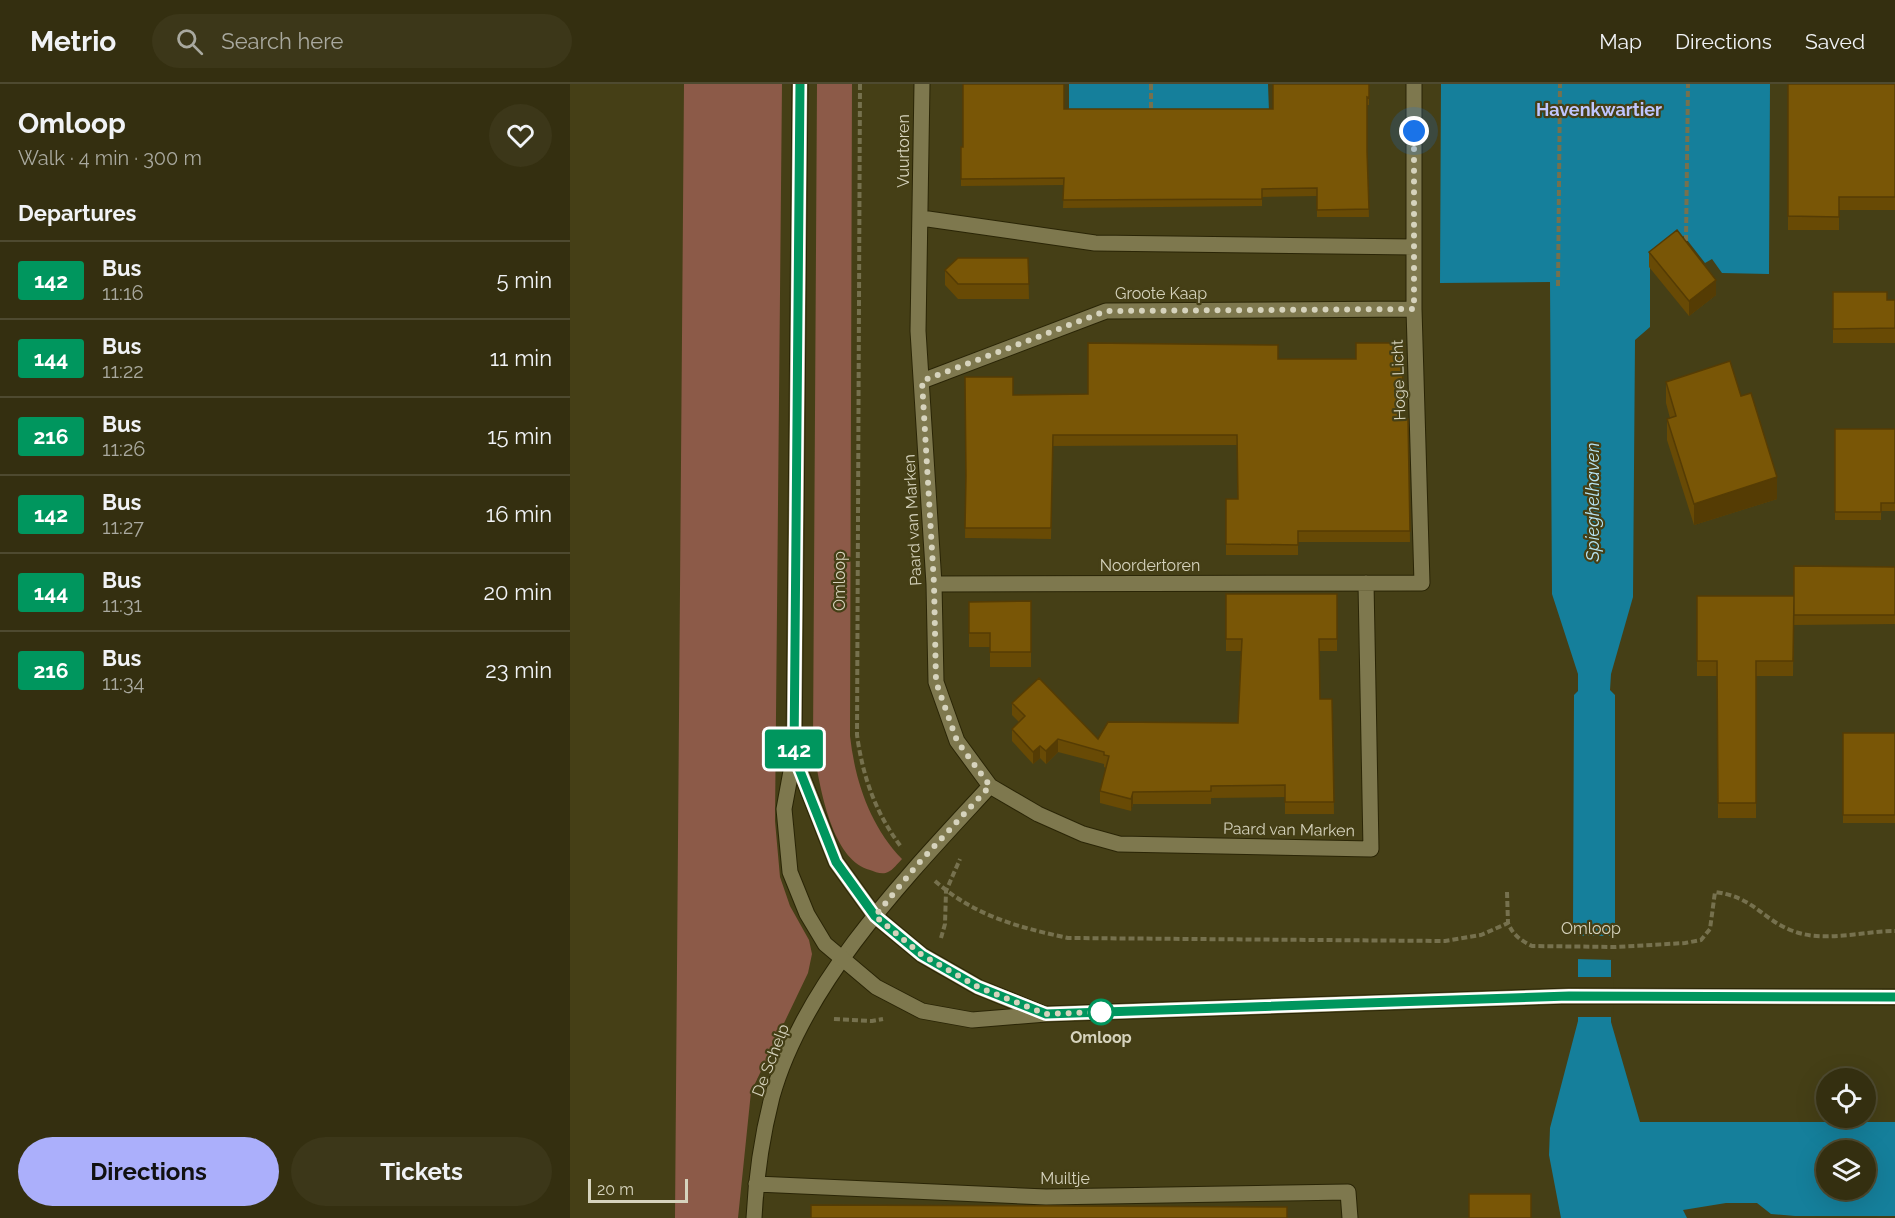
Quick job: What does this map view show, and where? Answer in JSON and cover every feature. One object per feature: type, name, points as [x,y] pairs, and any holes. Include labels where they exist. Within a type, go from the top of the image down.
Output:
[{"type":"street","points":[[800,84],[794,756],[784,809],[790,872],[813,924],[825,944],[842,960],[876,987],[922,1011],[972,1020],[1046,1014],[1569,996],[1895,997]]},
{"type":"street","name":"Vuurtoren","points":[[922,84],[918,321],[922,381]]},
{"type":"street","name":"Hoge Licht","points":[[1366,583],[1422,583],[1414,309],[1414,84]]},
{"type":"street","points":[[921,218],[1095,243],[1414,247]]},
{"type":"street","name":"Groote Kaap","points":[[922,381],[1106,311],[1414,309]]},
{"type":"street","name":"Paard van Marken","points":[[922,381],[934,584],[936,682],[957,741],[990,786],[1038,814],[1083,834],[1119,844],[1371,849],[1366,583]]},
{"type":"street","name":"Noordertoren","points":[[934,584],[1366,583]]},
{"type":"street","points":[[794,756],[836,862],[875,916],[922,955],[978,987],[1046,1014]]},
{"type":"street","points":[[875,916],[917,865],[990,786]]},
{"type":"street","name":"De Schelp","points":[[754,1218],[756,1184],[772,1096],[788,1054],[810,1008],[875,916]]},
{"type":"street","name":"Muiltje","points":[[756,1184],[1046,1197],[1348,1192],[1350,1218]]},
{"type":"path","name":"Omloop","points":[[860,84],[857,735],[866,781],[875,804],[892,834],[917,865],[967,905],[1023,929],[1068,938],[1445,941],[1481,935],[1508,923],[1512,933],[1532,946],[1616,947],[1685,943],[1701,940],[1710,929],[1714,892],[1731,894],[1745,900],[1793,931],[1818,936],[1895,931]]},
{"type":"path","points":[[1151,84],[1151,108]]},
{"type":"path","points":[[1558,286],[1560,84]]},
{"type":"path","points":[[1686,241],[1688,84]]},
{"type":"path","points":[[1507,892],[1508,923]]},
{"type":"shaded area","points":[[684,84],[782,84],[775,821],[780,877],[790,906],[809,940],[812,954],[808,973],[751,1092],[738,1218],[675,1218]]},
{"type":"shaded area","points":[[817,84],[852,84],[850,736],[856,770],[866,802],[881,832],[902,859],[892,870],[884,873],[872,871],[856,863],[845,851],[836,835],[828,816],[818,777],[813,743]]},
{"type":"water","points":[[1069,84],[1268,84],[1269,112],[1069,112]]},
{"type":"water","name":"Spieghelhaven","points":[[1441,84],[1770,84],[1769,274],[1722,273],[1712,259],[1705,263],[1684,236],[1650,264],[1650,327],[1635,340],[1633,597],[1611,674],[1610,690],[1615,695],[1615,926],[1611,927],[1611,1022],[1640,1122],[1816,1122],[1816,1128],[1876,1128],[1876,1122],[1895,1122],[1895,1216],[1795,1216],[1771,1214],[1757,1203],[1726,1203],[1683,1210],[1687,1218],[1561,1218],[1549,1155],[1550,1128],[1578,1021],[1578,928],[1573,927],[1574,695],[1578,691],[1578,674],[1552,594],[1550,282],[1440,283]]},
{"type":"pier","points":[[1575,936],[1614,936],[1614,960],[1575,959]]},
{"type":"pier","points":[[1575,977],[1613,977],[1614,1017],[1575,1017]]},
{"type":"building","points":[[963,84],[1064,84],[1064,109],[1273,109],[1273,84],[1369,84],[1367,151],[1369,209],[1317,210],[1317,188],[1262,189],[1262,199],[1063,200],[1064,178],[961,179]]},
{"type":"building","points":[[1788,84],[1895,84],[1895,197],[1839,197],[1839,217],[1788,216]]},
{"type":"building","points":[[1677,230],[1716,280],[1689,301],[1649,252]]},
{"type":"building","points":[[958,258],[1028,258],[1029,284],[958,284],[945,270]]},
{"type":"building","points":[[1833,292],[1887,292],[1887,300],[1895,300],[1895,328],[1833,329]]},
{"type":"building","points":[[1088,343],[1278,345],[1278,359],[1356,359],[1356,343],[1404,343],[1401,419],[1408,419],[1410,531],[1298,531],[1298,545],[1226,544],[1226,499],[1238,499],[1237,435],[1053,435],[1051,528],[965,528],[965,377],[1013,377],[1013,395],[1088,394]]},
{"type":"building","points":[[1730,361],[1741,396],[1751,393],[1777,477],[1694,504],[1667,419],[1676,416],[1666,382]]},
{"type":"building","points":[[1835,429],[1895,429],[1895,503],[1881,503],[1881,512],[1835,512]]},
{"type":"building","points":[[1794,566],[1895,567],[1895,615],[1794,615]]},
{"type":"building","points":[[1226,594],[1337,594],[1337,639],[1319,639],[1320,699],[1332,699],[1334,802],[1285,802],[1285,785],[1211,786],[1211,791],[1133,792],[1131,799],[1100,791],[1109,756],[1104,755],[1104,752],[1058,739],[1046,751],[1040,746],[1033,752],[1012,729],[1025,716],[1012,703],[1039,678],[1098,739],[1108,722],[1238,723],[1242,639],[1226,639]]},
{"type":"building","points":[[1697,596],[1794,596],[1793,661],[1756,661],[1756,803],[1718,803],[1717,661],[1697,661]]},
{"type":"building","points":[[1031,601],[1031,652],[990,652],[990,633],[969,633],[969,602]]},
{"type":"building","points":[[1843,733],[1895,733],[1895,815],[1843,815]]},
{"type":"building","points":[[1469,1194],[1531,1194],[1531,1218],[1469,1218]]},
{"type":"building","points":[[811,1205],[1287,1207],[1287,1218],[811,1218]]},
{"type":"bus line","name":"142","points":[[800,84],[794,756],[836,862],[875,916],[922,955],[978,987],[1046,1014],[1569,996],[1895,997]]},
{"type":"place","name":"Omloop","points":[[1101,1012]]},
{"type":"district","name":"Havenkwartier","points":[[1599,110]]},
{"type":"route","points":[[1101,1012],[1046,1014],[978,987],[922,955],[875,916],[917,865],[990,786],[957,741],[936,682],[934,584],[922,381],[1106,311],[1414,309],[1414,131]]}]
